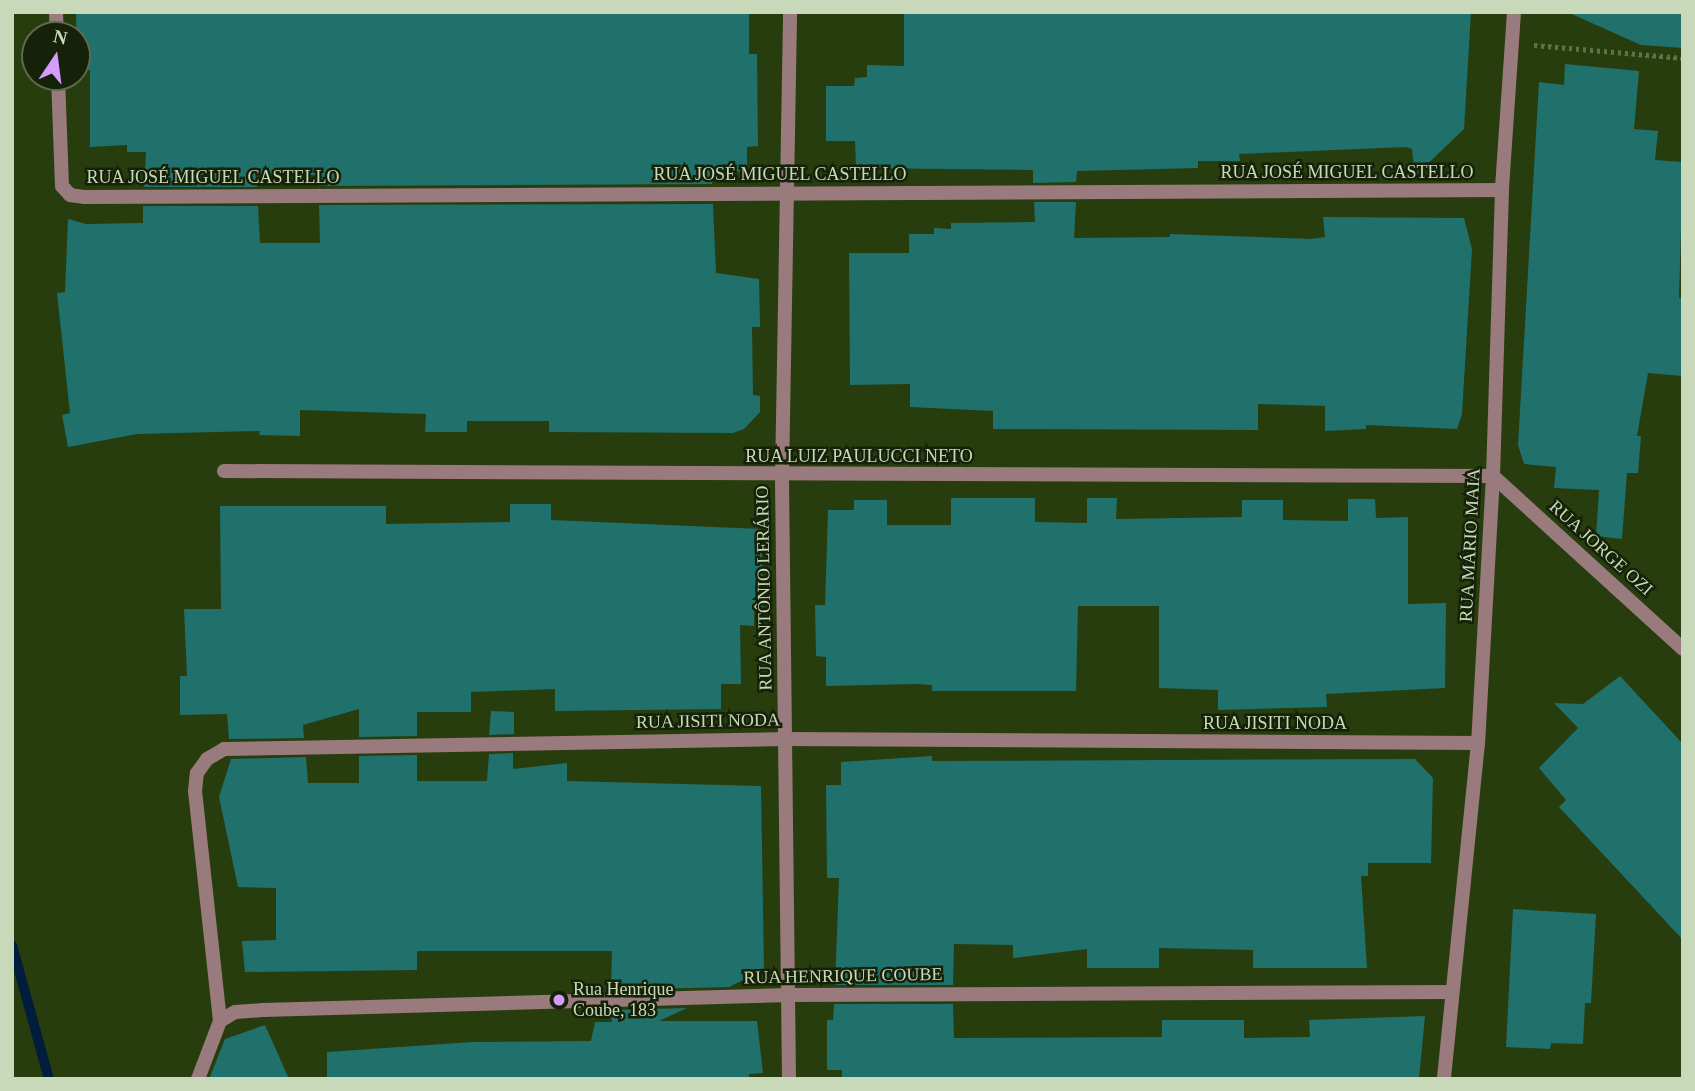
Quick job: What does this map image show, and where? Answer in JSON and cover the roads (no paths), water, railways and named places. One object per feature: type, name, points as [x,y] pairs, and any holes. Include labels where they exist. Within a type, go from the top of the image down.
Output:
[{"type":"street","name":"RUA ANTÔNIO LERÁRIO","points":[[789,1079],[782,476],[790,12]]},
{"type":"street","name":"RUA MÁRIO MAIA","points":[[1444,1079],[1478,743],[1493,476],[1502,190],[1514,12]]},
{"type":"street","name":"RUA JOSÉ MIGUEL CASTELLO","points":[[59,91],[62,186],[77,197],[1502,190]]},
{"type":"street","name":"RUA LUIZ PAULUCCI NETO","points":[[224,471],[782,476],[1493,476]]},
{"type":"street","name":"RUA JORGE OZI","points":[[1493,476],[1683,649]]},
{"type":"street","name":"RUA JISITI NODA","points":[[220,1020],[195,791],[197,773],[207,759],[224,748],[785,739],[1478,743]]},
{"type":"street","name":"RUA HENRIQUE COUBE","points":[[220,1020],[235,1012],[790,995],[1452,992]]},
{"type":"street","points":[[198,1079],[220,1020]]},
{"type":"waterway","points":[[12,945],[49,1079]]},
{"type":"place","name":"Rua Henrique Coube, 183","points":[[559,1000]]}]
